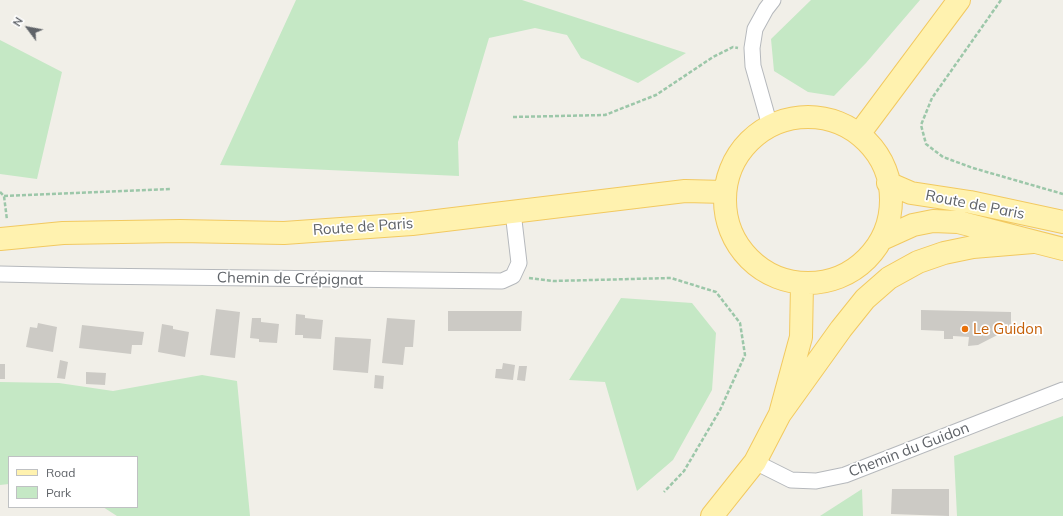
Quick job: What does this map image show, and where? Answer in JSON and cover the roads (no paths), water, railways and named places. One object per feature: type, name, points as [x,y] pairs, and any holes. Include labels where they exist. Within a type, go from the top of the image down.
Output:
[{"type":"main road","points":[[859,134],[960,0]]},
{"type":"main road","points":[[804,117],[821,118],[838,123],[859,134],[869,144],[880,160],[888,183],[890,206],[888,220],[882,239],[866,259],[848,273],[826,282],[802,284],[780,279],[760,269],[744,254],[732,235],[725,214],[725,192],[728,176],[735,160],[752,139],[770,126],[786,120],[804,117]]},
{"type":"main road","name":"Route de Paris","points":[[888,183],[911,193],[970,202],[1063,222]]},
{"type":"main road","name":"Route de Paris","points":[[5,239],[63,233],[180,231],[284,233],[412,224],[685,190],[725,192]]},
{"type":"main road","name":"Route de Paris","points":[[882,239],[914,225],[933,221],[958,222],[1063,249]]},
{"type":"main road","points":[[712,516],[754,462],[780,414],[840,329],[865,299],[889,278],[918,262],[944,253],[973,247],[1033,242]]},
{"type":"main road","points":[[780,414],[801,337],[802,284]]},
{"type":"street","points":[[770,126],[753,66],[752,48],[755,29],[766,9],[773,0]]},
{"type":"street","name":"Chemin de Crépignat","points":[[0,274],[502,281],[513,276],[519,263],[513,212]]},
{"type":"street","name":"Chemin du Guidon","points":[[754,462],[791,480],[816,482],[845,475],[1063,390]]},
{"type":"place","name":"Le Guidon","points":[[965,329]]}]
